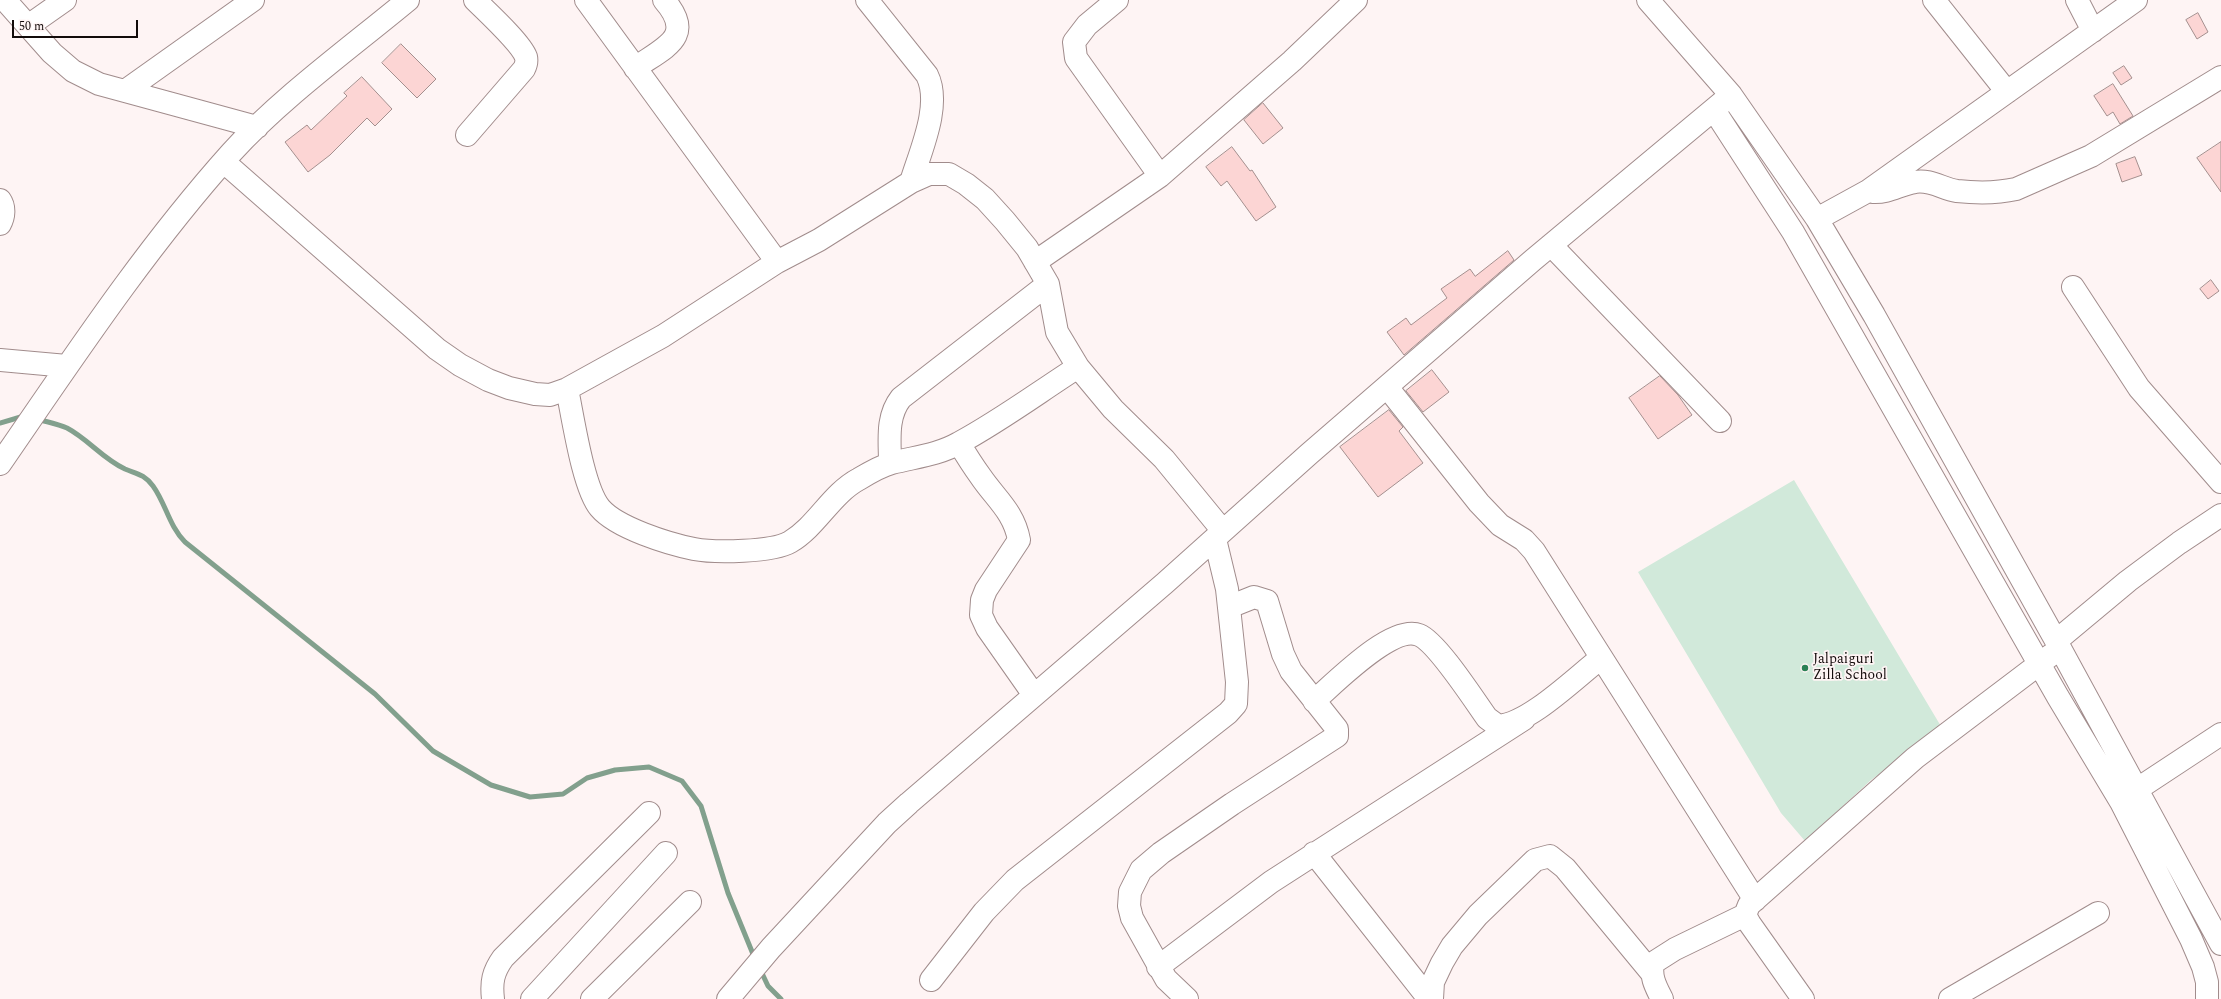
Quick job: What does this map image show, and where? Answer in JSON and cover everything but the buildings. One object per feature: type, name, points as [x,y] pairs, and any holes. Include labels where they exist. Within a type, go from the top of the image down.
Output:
[{"type":"street","points":[[5,0],[52,53],[73,71],[99,84],[257,127]]},
{"type":"street","points":[[28,26],[65,0]]},
{"type":"street","points":[[125,91],[253,0]]},
{"type":"street","points":[[0,464],[67,366],[159,242],[224,162],[257,127],[408,0]]},
{"type":"street","points":[[467,135],[524,69],[527,62],[526,56],[518,46],[475,0]]},
{"type":"street","points":[[586,0],[778,262]]},
{"type":"street","points":[[635,68],[673,41],[678,32],[678,20],[664,0]]},
{"type":"street","points":[[867,0],[927,75],[931,83],[933,106],[911,182]]},
{"type":"street","points":[[1117,0],[1087,25],[1074,42],[1076,58],[1160,176]]},
{"type":"street","points":[[1035,262],[1160,176],[1292,61],[1356,0]]},
{"type":"street","points":[[1648,0],[1732,96],[1817,219],[1874,315],[2058,644],[2221,944]]},
{"type":"street","points":[[1934,0],[2007,92]]},
{"type":"street","points":[[2078,0],[2092,31]]},
{"type":"street","points":[[1817,219],[1868,192],[2136,0]]},
{"type":"street","points":[[1868,192],[1885,193],[1916,182],[1935,184],[1958,191],[2003,192],[2016,189],[2091,156],[2221,77]]},
{"type":"street","points":[[729,998],[771,948],[887,823],[1551,245],[1732,96]]},
{"type":"street","points":[[1714,110],[1793,232],[2039,664],[2121,802],[2179,914],[2203,967],[2207,982],[2207,999]]},
{"type":"street","points":[[224,162],[437,349],[460,365],[509,388],[535,394],[550,395],[567,389],[663,336],[778,262],[819,240],[911,182],[929,174],[949,174],[966,184],[1005,221],[1035,262],[1048,284],[1057,332],[1078,367],[1113,409],[1164,459],[1219,535],[1237,682],[1236,704],[1228,713],[1015,880],[984,912],[931,980]]},
{"type":"street","points":[[0,200],[3,204],[3,219],[0,224]]},
{"type":"street","points":[[1551,245],[1720,422]]},
{"type":"street","points":[[890,463],[891,418],[894,407],[901,398],[1048,284]]},
{"type":"street","points":[[2074,287],[2138,388],[2221,482]]},
{"type":"street","points":[[0,360],[67,366]]},
{"type":"street","points":[[567,389],[584,468],[592,495],[600,508],[613,519],[679,546],[714,551],[767,549],[789,543],[802,534],[836,497],[857,480],[890,463],[936,453],[959,443],[1078,367]]},
{"type":"street","points":[[1387,387],[1479,503],[1500,525],[1524,540],[1534,551],[1601,658],[1750,907],[1803,999]]},
{"type":"street","points":[[959,443],[981,478],[1012,516],[1017,529],[1019,540],[1015,549],[986,590],[982,600],[982,614],[987,628],[1034,695]]},
{"type":"street","points":[[1651,972],[1653,963],[1750,907],[1914,758],[2039,664],[2058,644],[2128,581],[2221,515]]},
{"type":"street","points":[[1187,999],[1166,979],[1132,918],[1129,906],[1130,892],[1141,870],[1161,853],[1232,804],[1338,736],[1337,729],[1291,671],[1286,661],[1266,601],[1254,597],[1229,607]]},
{"type":"street","points":[[1314,701],[1381,645],[1397,636],[1407,633],[1420,635],[1432,645],[1487,718],[1498,726],[1508,725],[1524,718]]},
{"type":"street","points":[[1158,967],[1271,882],[1314,853],[1457,763],[1524,718],[1601,658]]},
{"type":"street","points":[[2136,790],[2221,734]]},
{"type":"street","points":[[493,999],[491,984],[494,970],[503,958],[649,813]]},
{"type":"street","points":[[532,999],[666,853]]},
{"type":"street","points":[[1314,853],[1430,999]]},
{"type":"street","points":[[1430,999],[1433,982],[1442,963],[1452,946],[1478,915],[1535,860],[1550,856],[1565,868],[1651,972],[1654,984],[1662,999]]},
{"type":"street","points":[[592,999],[690,902]]},
{"type":"street","points":[[1950,999],[2098,913]]},
{"type":"green space","points":[[1794,480],[1942,728],[1871,780],[1805,841],[1781,813],[1638,572]]},
{"type":"waterway","points":[[0,423],[24,416]]},
{"type":"waterway","points":[[37,419],[67,428],[117,465],[147,479],[161,500],[175,529],[185,542],[375,694],[433,751],[491,785],[530,797],[563,794],[587,778],[615,770],[649,767],[682,781],[701,806],[728,893],[755,959]]},
{"type":"waterway","points":[[760,969],[768,986],[781,999]]},
{"type":"place","name":"Jalpaiguri Zilla School","points":[[1805,668]]}]
